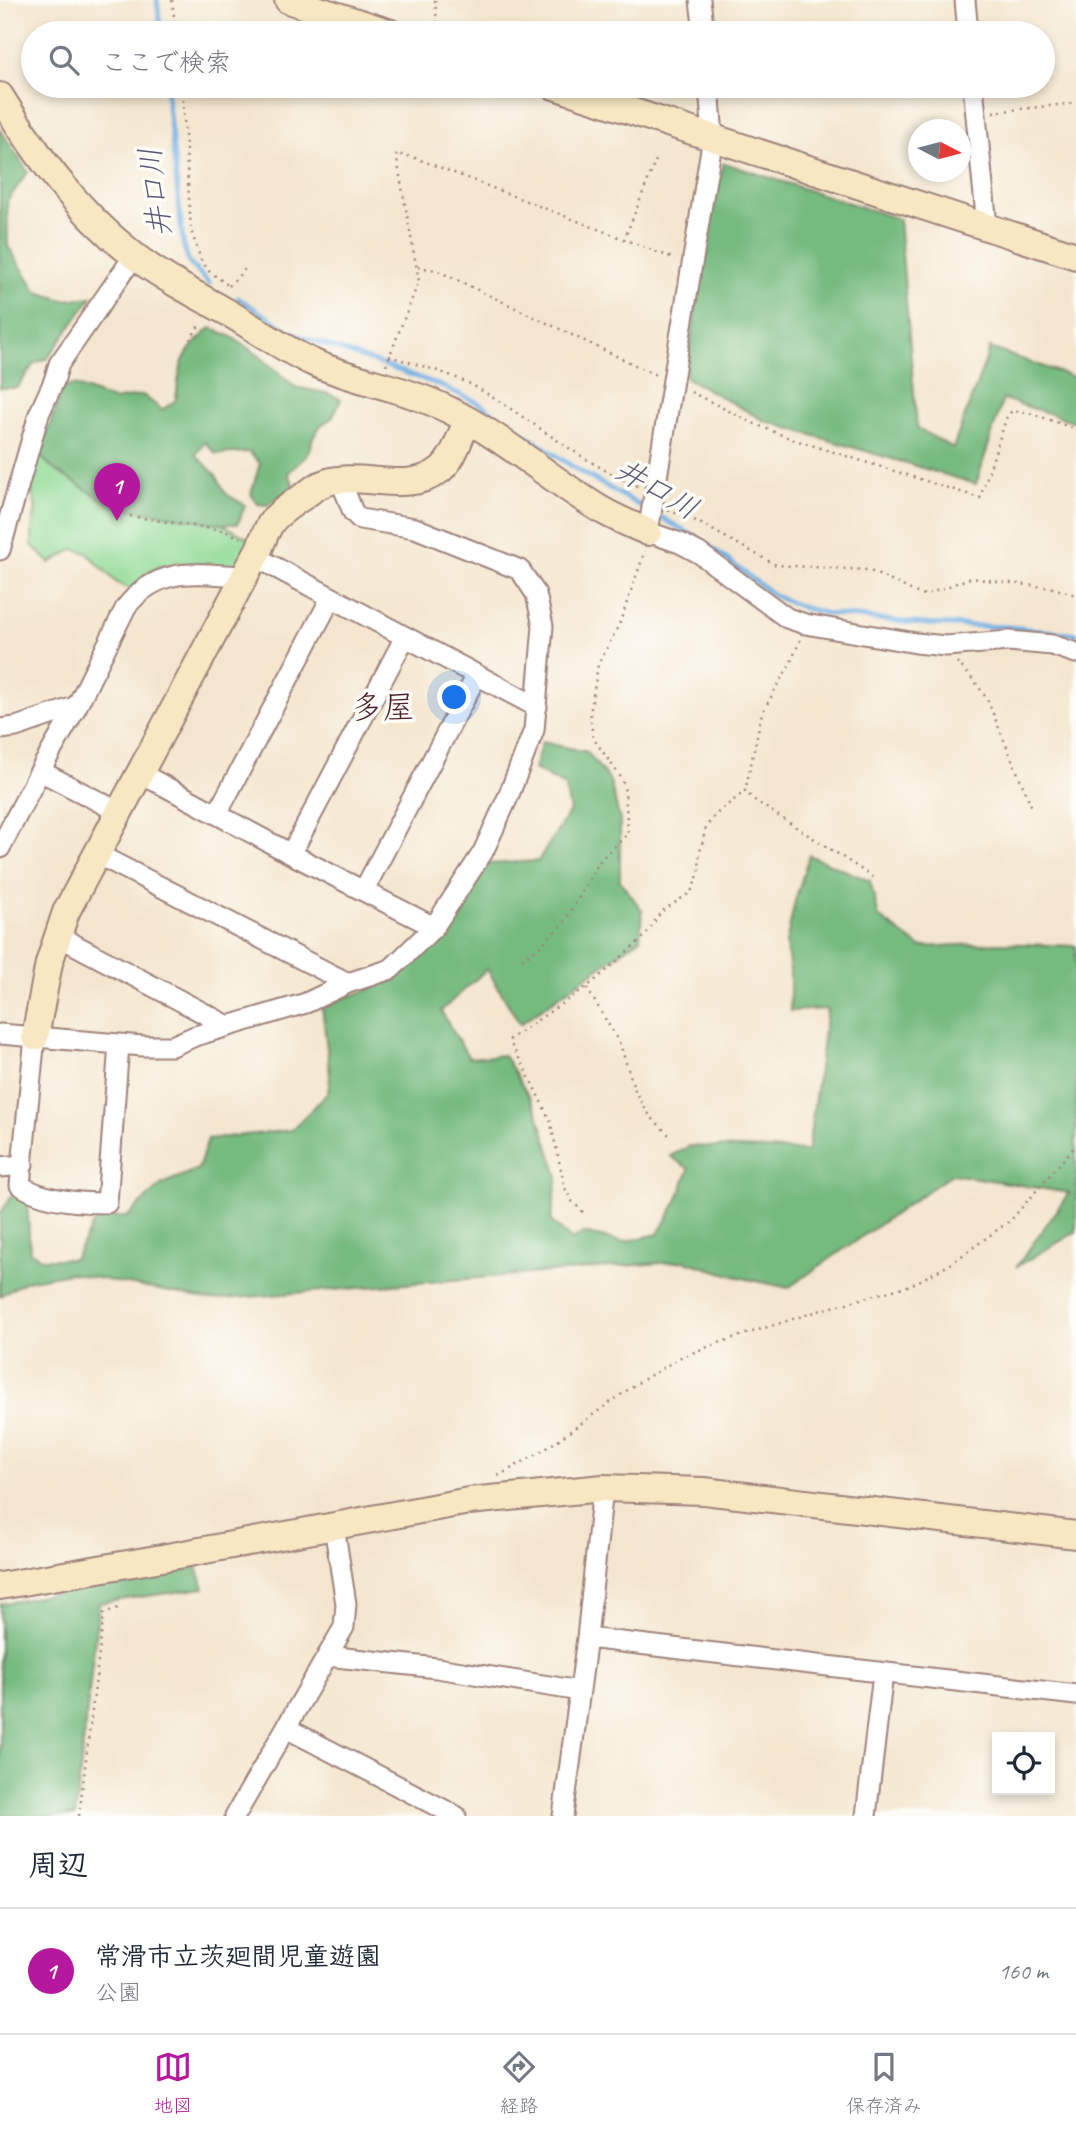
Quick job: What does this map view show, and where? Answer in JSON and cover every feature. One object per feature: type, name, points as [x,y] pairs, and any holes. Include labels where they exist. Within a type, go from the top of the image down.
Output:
[{"type":"street","points":[[288,0],[354,21]]},
{"type":"street","points":[[700,0],[703,21]]},
{"type":"street","points":[[965,0],[967,21]]},
{"type":"street","points":[[0,96],[59,183],[93,220],[134,256],[286,349],[314,363],[350,377],[416,395],[484,428],[598,508],[699,553],[787,618],[805,624],[916,643],[946,646],[1009,641],[1052,645],[1076,653]]},
{"type":"street","points":[[591,98],[1076,256]]},
{"type":"street","points":[[648,532],[713,137],[710,98]]},
{"type":"street","points":[[974,98],[987,226]]},
{"type":"street","points":[[0,550],[39,414],[59,364],[134,256]]},
{"type":"street","points":[[119,1044],[107,1203],[88,1203],[31,1193],[20,1185],[35,1037],[49,963],[66,912],[267,527],[275,516],[320,485],[341,481],[407,482],[432,476],[450,460],[468,420]]},
{"type":"street","points":[[0,1034],[119,1044],[172,1045],[306,1003],[348,983],[391,969],[434,927],[483,852],[531,741],[537,706],[543,626],[536,594],[520,570],[415,528],[360,519],[353,512],[341,481]]},
{"type":"street","points":[[0,848],[77,706],[126,607],[142,590],[161,579],[252,560],[331,598],[537,706]]},
{"type":"street","points":[[217,814],[331,598]]},
{"type":"street","points":[[291,854],[405,637]]},
{"type":"street","points":[[364,890],[477,676]]},
{"type":"street","points":[[0,729],[16,727],[77,706]]},
{"type":"street","points":[[40,771],[119,812]]},
{"type":"street","points":[[140,773],[434,927]]},
{"type":"street","points":[[97,854],[348,983]]},
{"type":"street","points":[[58,936],[228,1026]]},
{"type":"street","points":[[0,1167],[23,1165]]},
{"type":"street","points":[[563,1816],[587,1638],[603,1488]]},
{"type":"street","points":[[0,1586],[469,1501],[603,1488],[704,1491],[1076,1535]]},
{"type":"street","points":[[235,1816],[344,1627],[346,1604],[334,1526]]},
{"type":"street","points":[[587,1638],[1076,1695]]},
{"type":"street","points":[[327,1656],[437,1668],[580,1690]]},
{"type":"street","points":[[866,1816],[883,1674]]},
{"type":"street","points":[[286,1728],[456,1816]]},
{"type":"path","points":[[172,0],[175,21]]},
{"type":"path","points":[[435,0],[437,21]]},
{"type":"path","points":[[183,98],[191,230],[201,260],[209,271],[229,286],[246,268]]},
{"type":"path","points":[[976,114],[1076,103]]},
{"type":"path","points":[[379,384],[419,281],[396,154],[413,157],[692,264]]},
{"type":"path","points":[[624,240],[656,160]]},
{"type":"path","points":[[418,267],[436,270],[757,425],[792,439],[980,498],[1007,416],[1012,411],[1018,410],[1076,429]]},
{"type":"path","points":[[389,356],[434,370],[482,390],[607,471],[776,565],[868,570],[925,595],[970,578],[1053,588],[1076,595]]},
{"type":"path","points":[[130,516],[225,531],[252,560]]},
{"type":"path","points":[[522,959],[564,923],[601,859],[628,834],[622,779],[593,738],[590,713],[598,665],[620,625],[646,547],[648,532]]},
{"type":"path","points":[[583,1212],[572,1201],[565,1188],[550,1119],[510,1044],[510,1039],[587,987],[645,936],[662,912],[691,892],[699,873],[700,852],[706,827],[715,815],[745,791],[762,713],[791,662],[805,624]]},
{"type":"path","points":[[946,646],[983,692],[1033,810]]},
{"type":"path","points":[[745,791],[812,839],[832,849],[875,879]]},
{"type":"path","points":[[587,987],[620,1044],[642,1104],[670,1136]]},
{"type":"path","points":[[494,1478],[544,1450],[636,1384],[681,1357],[806,1315],[911,1285],[941,1270],[1011,1220],[1076,1145]]},
{"type":"path","points":[[79,1816],[104,1613],[118,1608]]},
{"type":"green space","points":[[0,129],[28,172],[7,201],[8,246],[37,292],[64,300],[92,297],[48,358],[35,363],[17,388],[0,388]]},
{"type":"green space","points":[[724,163],[899,219],[917,428],[953,448],[990,348],[1076,378],[1076,422],[1003,399],[976,484],[765,421],[685,377],[710,217]]},
{"type":"green space","points":[[211,328],[230,336],[257,354],[295,387],[341,399],[332,418],[321,425],[312,439],[311,448],[305,457],[288,473],[294,486],[268,505],[258,504],[251,494],[260,463],[249,452],[216,454],[205,442],[196,455],[216,475],[226,494],[245,505],[238,524],[222,524],[113,506],[55,470],[39,455],[63,387],[74,385],[113,400],[143,395],[162,410],[176,400],[181,368],[188,352]]},
{"type":"green space","points":[[39,455],[55,470],[113,506],[222,524],[255,542],[236,568],[196,564],[166,565],[150,572],[132,590],[117,583],[87,553],[74,549],[50,563],[32,545],[36,509],[29,479]]},
{"type":"green space","points":[[542,742],[587,752],[610,781],[620,821],[620,881],[642,910],[640,939],[520,1024],[487,969],[441,1011],[469,1058],[504,1055],[536,1109],[558,1176],[551,1221],[572,1240],[583,1233],[623,1242],[658,1234],[677,1201],[689,1169],[670,1156],[690,1146],[808,1151],[827,1009],[790,1011],[790,971],[786,943],[809,855],[870,881],[879,917],[920,947],[999,943],[1076,946],[1076,1232],[1016,1267],[1069,1193],[952,1174],[788,1288],[685,1261],[211,1300],[70,1273],[26,1281],[0,1296],[0,1214],[13,1194],[27,1198],[30,1252],[43,1259],[74,1259],[97,1217],[127,1217],[162,1184],[198,1169],[208,1139],[291,1130],[328,1093],[330,1076],[322,1006],[398,979],[443,926],[486,864],[538,861],[570,811],[565,786],[534,769]]},
{"type":"green space","points":[[197,1567],[204,1588],[99,1603],[75,1816],[0,1816],[0,1604]]},
{"type":"waterway","name":"井口川","points":[[157,0],[160,21]]},
{"type":"waterway","name":"井口川","points":[[167,98],[183,243],[189,263],[209,283]]},
{"type":"waterway","name":"井口川","points":[[238,298],[292,333],[434,383],[477,402],[579,471],[701,540],[775,596],[801,607],[828,614],[924,624],[1009,627],[1076,634]]},
{"type":"place","name":"常滑市立茨廻間児童遊園","points":[[117,521]]},
{"type":"district","name":"多屋","points":[[383,707]]}]
